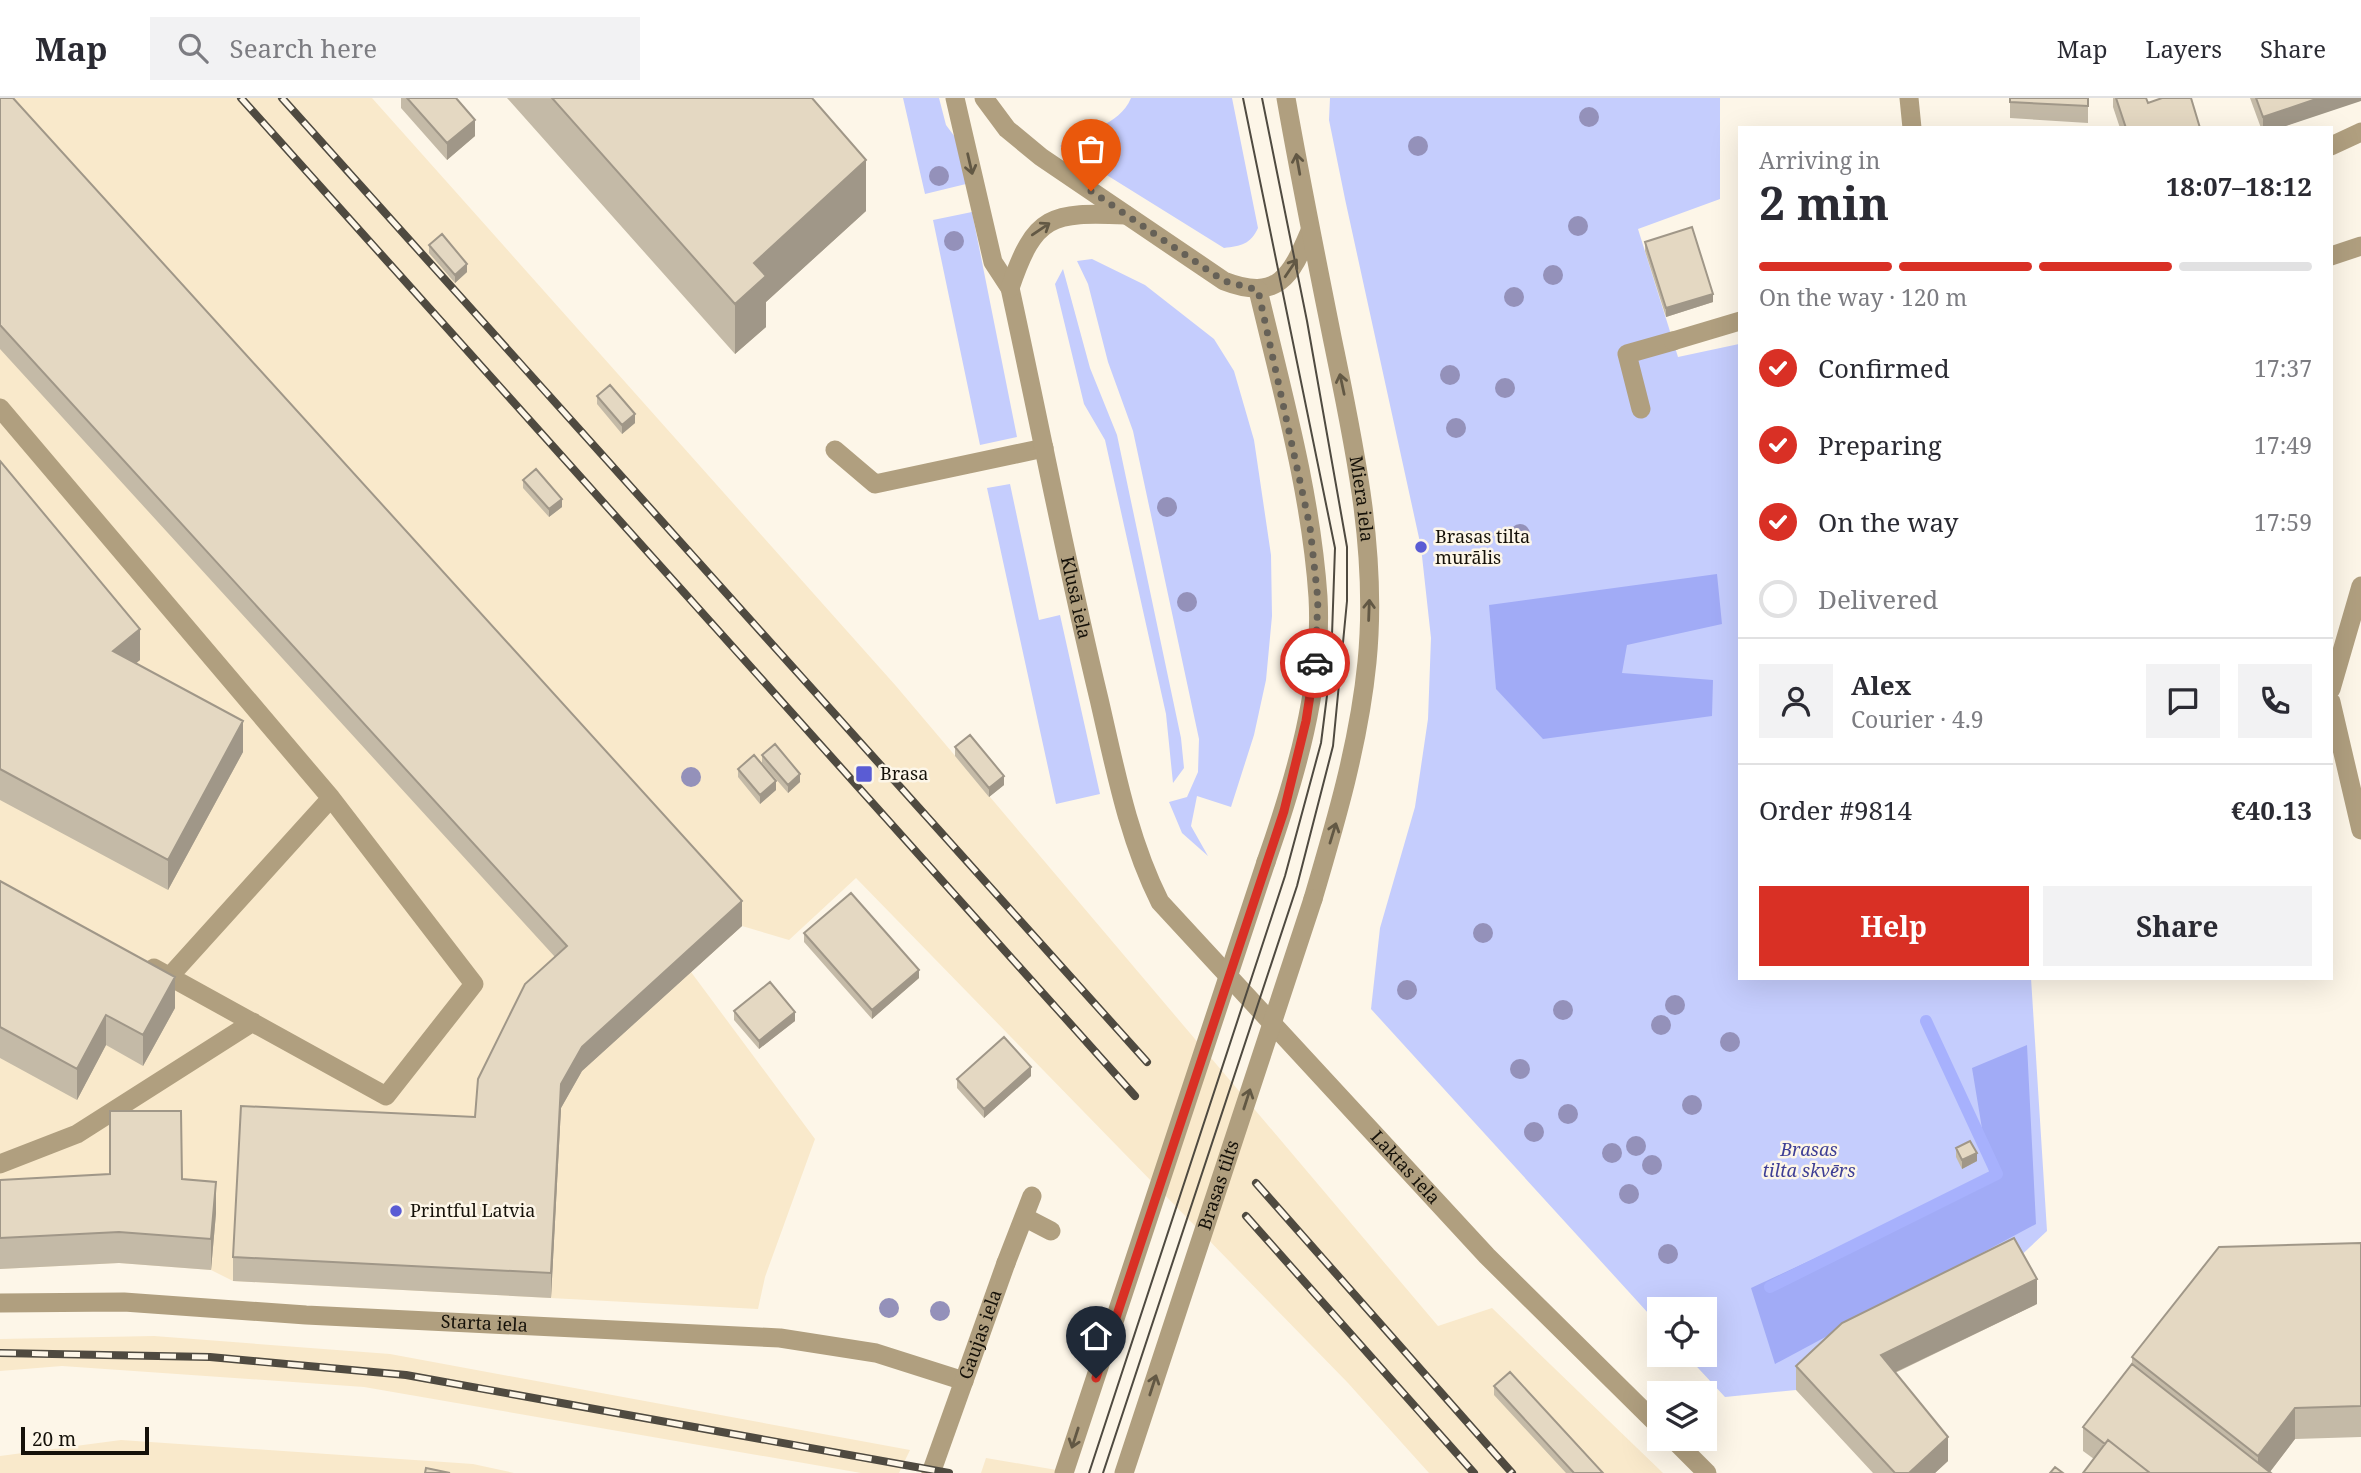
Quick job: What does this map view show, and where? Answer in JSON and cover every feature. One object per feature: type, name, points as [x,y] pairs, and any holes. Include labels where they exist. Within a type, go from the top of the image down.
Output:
[{"type":"street","name":"Klusā iela","points":[[955,98],[993,262],[1010,288],[1086,648],[1125,808],[1142,865],[1160,902]]},
{"type":"street","points":[[984,98],[1007,129],[1024,143],[1224,281],[1258,290],[1282,282],[1295,265],[1310,231]]},
{"type":"street","name":"Miera iela","points":[[1286,98],[1354,447],[1367,539],[1370,588],[1367,662],[1354,742],[1343,798],[1313,899]]},
{"type":"street","points":[[1909,98],[1912,126]]},
{"type":"street","points":[[2333,145],[2361,132]]},
{"type":"street","points":[[1010,288],[1031,236],[1049,223],[1082,213],[1126,215]]},
{"type":"street","points":[[2333,255],[2361,246]]},
{"type":"street","points":[[1064,1473],[1284,811],[1306,721],[1314,672],[1318,600],[1310,527],[1258,290]]},
{"type":"street","points":[[1640,409],[1627,354],[1738,322]]},
{"type":"street","points":[[0,408],[331,798],[474,984],[386,1096],[134,956]]},
{"type":"street","points":[[835,450],[875,484],[1044,448]]},
{"type":"street","points":[[2333,681],[2361,586]]},
{"type":"street","points":[[2341,652],[2361,650]]},
{"type":"street","points":[[2333,711],[2361,830]]},
{"type":"street","points":[[170,976],[331,798]]},
{"type":"street","name":"Brasas tilts","points":[[1124,1473],[1313,899]]},
{"type":"street","name":"Laktas iela","points":[[1160,902],[1488,1256],[1647,1414]]},
{"type":"street","points":[[0,1164],[77,1134],[253,1022]]},
{"type":"street","name":"Gaujas iela","points":[[931,1473],[1032,1196]]},
{"type":"street","points":[[1024,1217],[1051,1231]]},
{"type":"street","name":"Starta iela","points":[[0,1303],[124,1302],[306,1315],[780,1338],[876,1353],[964,1381]]},
{"type":"street","points":[[1685,1451],[1707,1473]]},
{"type":"shaded area","points":[[0,98],[372,98],[896,686],[1438,1326],[1492,1308],[1663,1473],[1429,1473],[1348,1383],[856,878],[789,940],[742,926],[691,972],[815,1139],[765,1277],[758,1309],[233,1281],[211,1270],[119,1263],[0,1269]]},
{"type":"shaded area","points":[[1717,574],[1722,624],[1627,645],[1622,673],[1713,680],[1712,716],[1543,739],[1496,689],[1489,605]]},
{"type":"shaded area","points":[[2027,1045],[2036,1224],[1775,1364],[1751,1288],[1990,1177],[1972,1068]]},
{"type":"shaded area","points":[[154,1336],[390,1354],[910,1450],[899,1473],[861,1473],[364,1387],[62,1366],[0,1371],[0,1339]]},
{"type":"shaded area","points":[[121,1440],[473,1464],[514,1473],[0,1473],[0,1456]]},
{"type":"shaded area","points":[[986,1458],[1074,1473],[981,1473]]},
{"type":"green space","points":[[903,98],[939,98],[946,125],[955,137],[966,184],[925,194]]},
{"type":"green space","points":[[1131,98],[1232,98],[1258,228],[1249,241],[1224,248],[1060,146],[1109,122],[1125,108]]},
{"type":"green space","name":"Brasas tilta skvērs","points":[[1330,98],[1720,98],[1720,199],[1638,229],[1678,357],[1738,344],[1738,980],[2031,980],[2047,1231],[2014,1262],[1796,1390],[1725,1397],[1717,1388],[1717,1381],[1710,1381],[1697,1367],[1717,1367],[1717,1297],[1647,1297],[1647,1312],[1371,1009],[1380,928],[1415,807],[1428,719],[1431,638],[1421,547],[1329,120]]},
{"type":"green space","points":[[972,212],[1017,437],[980,445],[933,220]]},
{"type":"green space","points":[[1092,259],[1145,285],[1214,339],[1234,371],[1254,440],[1271,555],[1272,616],[1266,680],[1254,735],[1231,807],[1197,796],[1191,826],[1208,856],[1182,833],[1169,802],[1187,797],[1198,772],[1199,739],[1133,431],[1108,362],[1088,284],[1077,261]]},
{"type":"green space","points":[[1063,269],[1090,368],[1117,435],[1181,738],[1184,768],[1173,783],[1166,714],[1105,440],[1084,404],[1055,284]]},
{"type":"green space","points":[[1010,484],[1039,620],[1060,615],[1100,794],[1056,804],[987,488]]},
{"type":"building","points":[[0,98],[13,98],[742,901],[582,1047],[561,1084],[551,1273],[233,1257],[241,1106],[475,1117],[478,1079],[525,984],[567,946],[0,325]]},
{"type":"building","points":[[407,98],[456,98],[475,120],[447,143]]},
{"type":"building","points":[[552,98],[812,98],[866,160],[754,263],[766,276],[735,304]]},
{"type":"building","points":[[2010,98],[2088,98],[2088,106],[2010,102]]},
{"type":"building","points":[[2116,98],[2146,98],[2148,103],[2162,98],[2191,98],[2199,126],[2125,126]]},
{"type":"building","points":[[2256,98],[2319,98],[2263,117]]},
{"type":"building","points":[[1692,227],[1713,294],[1666,308],[1645,242]]},
{"type":"building","points":[[442,234],[467,264],[455,275],[429,245]]},
{"type":"building","points":[[610,385],[635,414],[622,425],[597,396]]},
{"type":"building","points":[[0,461],[140,629],[113,651],[243,721],[168,860],[0,769]]},
{"type":"building","points":[[536,469],[562,499],[549,509],[523,480]]},
{"type":"building","points":[[970,735],[1004,776],[989,788],[955,747]]},
{"type":"building","points":[[775,744],[800,774],[788,785],[762,755]]},
{"type":"building","points":[[754,755],[776,781],[760,795],[738,769]]},
{"type":"building","points":[[0,881],[175,977],[143,1035],[106,1015],[77,1069],[0,1027]]},
{"type":"building","points":[[851,893],[919,970],[872,1010],[804,933]]},
{"type":"building","points":[[770,982],[795,1012],[759,1041],[734,1011]]},
{"type":"building","points":[[1004,1037],[1031,1067],[984,1109],[957,1079]]},
{"type":"building","points":[[110,1111],[181,1111],[182,1179],[216,1182],[211,1239],[119,1232],[0,1238],[0,1180],[110,1174]]},
{"type":"building","points":[[1970,1141],[1977,1153],[1962,1160],[1956,1148]]},
{"type":"building","points":[[2014,1238],[2037,1279],[1881,1355],[1948,1437],[1909,1473],[1895,1473],[1796,1366],[1842,1323]]},
{"type":"building","points":[[2361,1243],[2361,1406],[2295,1408],[2258,1456],[2132,1357],[2219,1247]]},
{"type":"building","points":[[2132,1364],[2271,1473],[2150,1473],[2108,1440],[2105,1444],[2083,1427]]},
{"type":"building","points":[[1510,1372],[1603,1473],[1574,1473],[1494,1386]]},
{"type":"building","points":[[2108,1440],[2150,1473],[2083,1473]]},
{"type":"building","points":[[2055,1467],[2063,1473],[2050,1473]]},
{"type":"building","points":[[426,1468],[450,1473],[425,1473]]},
{"type":"waterway","points":[[1770,1287],[1997,1174],[1926,1021]]},
{"type":"tram line","points":[[1089,1473],[1285,876],[1321,743],[1331,664],[1335,548],[1243,98]]},
{"type":"tram line","points":[[1103,1473],[1297,886],[1333,746],[1347,601],[1347,547],[1307,321],[1262,98]]},
{"type":"railway","points":[[241,98],[1135,1096]]},
{"type":"railway","points":[[282,98],[1147,1062]]},
{"type":"railway","points":[[1256,1183],[1512,1473]]},
{"type":"railway","points":[[1246,1216],[1474,1473]]},
{"type":"railway","points":[[0,1353],[210,1357],[406,1375],[949,1473]]},
{"type":"way so far","points":[[1091,191],[1224,281],[1258,290],[1310,527],[1318,600],[1315,663]]},
{"type":"place","name":"Brasas tilta murālis","points":[[1421,547]]},
{"type":"place","name":"Brasa","points":[[864,774]]},
{"type":"place","name":"Printful Latvia","points":[[396,1211]]},
{"type":"route","points":[[1096,1378],[1284,811],[1299,756],[1315,663]]}]
